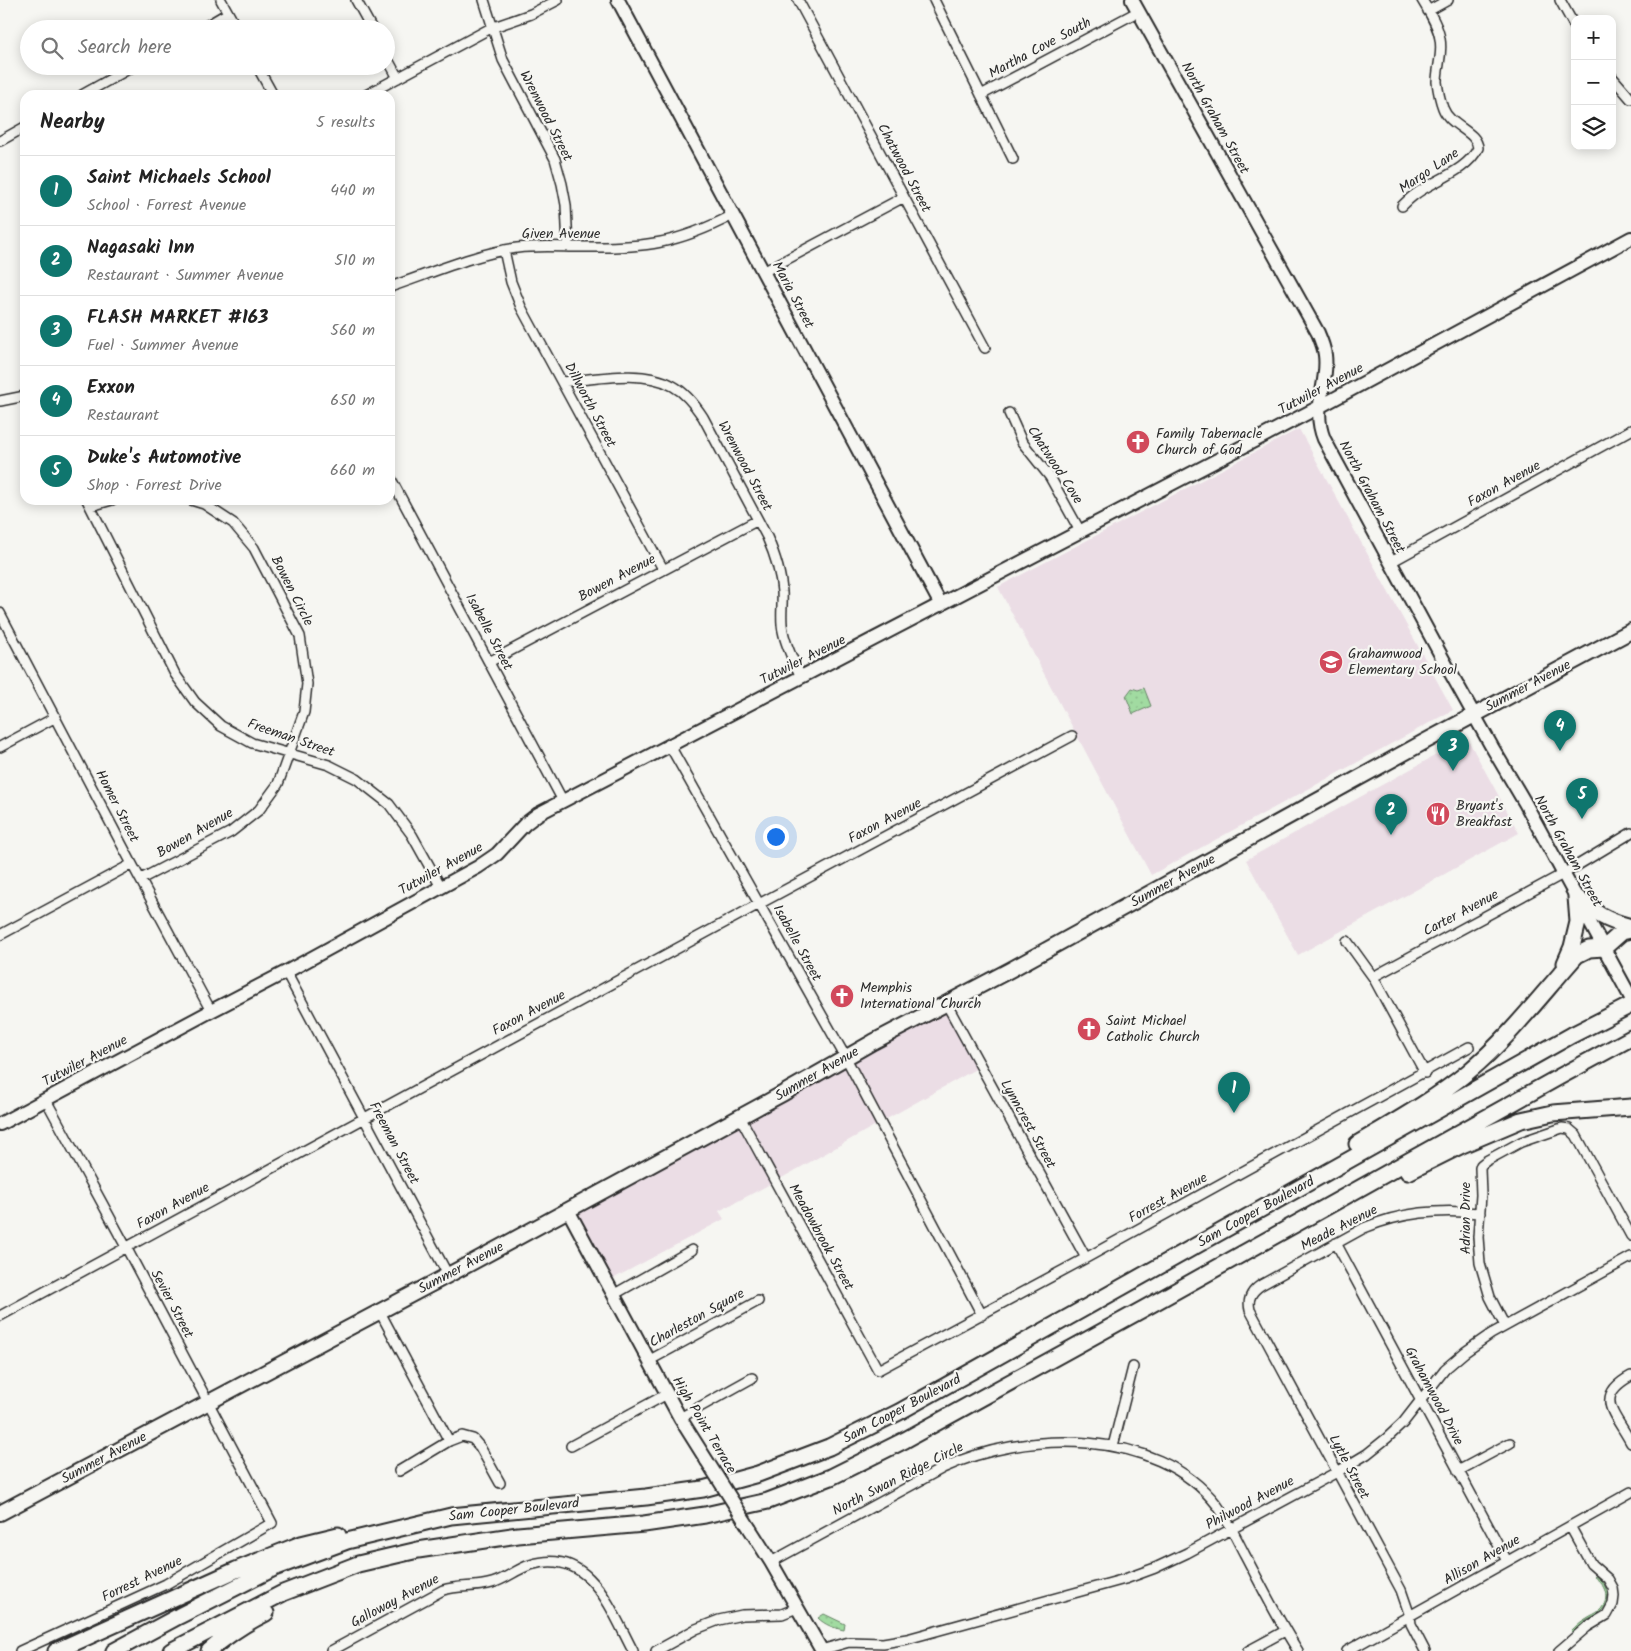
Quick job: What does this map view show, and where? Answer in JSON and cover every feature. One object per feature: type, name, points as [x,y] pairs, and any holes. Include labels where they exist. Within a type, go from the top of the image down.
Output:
[{"type":"highway","points":[[1576,897],[1596,914],[1631,928]]},
{"type":"highway","points":[[1562,972],[1572,947],[1578,922],[1576,897]]},
{"type":"highway","points":[[1144,1274],[1418,1107],[1468,1072],[1508,1035],[1577,955],[1589,949],[1604,948],[1622,932],[1631,928]]},
{"type":"highway","name":"Sam Cooper Boulevard","points":[[114,1651],[274,1568],[347,1541],[451,1516],[646,1497],[702,1489],[758,1474],[829,1447],[899,1412],[1572,1035],[1631,1005]]},
{"type":"highway","name":"Sam Cooper Boulevard","points":[[171,1651],[282,1593],[358,1564],[418,1550],[518,1535],[644,1524],[705,1515],[768,1501],[799,1490],[857,1465],[905,1440],[1631,1038]]},
{"type":"highway","points":[[1350,1193],[1390,1181],[1462,1145],[1521,1120],[1554,1113],[1631,1107]]},
{"type":"highway","points":[[56,1651],[236,1570],[301,1544],[364,1528],[451,1516]]},
{"type":"highway","points":[[209,1651],[220,1641],[254,1619],[298,1597],[418,1550]]},
{"type":"main road","name":"Summer Avenue","points":[[0,1513],[380,1312],[1631,631]]},
{"type":"street","points":[[221,0],[232,20]]},
{"type":"street","points":[[356,0],[367,20]]},
{"type":"street","name":"Wrenwood Street","points":[[484,0],[507,69],[555,159],[566,204],[568,247]]},
{"type":"street","points":[[375,90],[492,28],[531,14],[558,0]]},
{"type":"street","name":"Maria Street","points":[[618,0],[941,604]]},
{"type":"street","name":"Chatwood Street","points":[[798,0],[985,348]]},
{"type":"street","points":[[934,0],[1013,159]]},
{"type":"street","name":"Margo Lane","points":[[1402,206],[1417,193],[1466,163],[1478,148],[1475,138],[1450,120],[1444,109],[1437,82],[1441,53],[1440,38],[1422,0]]},
{"type":"street","points":[[1428,11],[1448,0]]},
{"type":"street","points":[[1560,0],[1571,20]]},
{"type":"street","name":"Martha Cove South","points":[[981,95],[1135,6]]},
{"type":"street","name":"North Graham Street","points":[[1135,6],[1318,333],[1325,354],[1325,370],[1318,419],[1324,439],[1631,998]]},
{"type":"street","points":[[216,20],[228,13]]},
{"type":"street","points":[[395,72],[398,78]]},
{"type":"street","points":[[91,90],[118,75]]},
{"type":"street","points":[[262,75],[270,90]]},
{"type":"street","points":[[1616,82],[1631,100]]},
{"type":"street","points":[[1,139],[20,130]]},
{"type":"street","points":[[763,272],[904,197]]},
{"type":"street","name":"Given Avenue","points":[[395,285],[504,250],[524,247],[618,248],[652,245],[691,234],[732,215]]},
{"type":"street","name":"Tutwiler Avenue","points":[[0,1124],[441,887],[497,854],[525,824],[538,814],[1319,407],[1631,238]]},
{"type":"street","name":"Dillworth Street","points":[[504,250],[508,271],[516,294],[663,570]]},
{"type":"street","name":"Wrenwood Street","points":[[562,382],[622,377],[648,378],[662,381],[683,393],[690,400],[703,417],[768,537],[775,555],[782,593],[782,629],[789,650],[802,677]]},
{"type":"street","points":[[0,401],[20,397]]},
{"type":"street","name":"Chatwood Cove","points":[[1009,413],[1022,442],[1050,477],[1080,531]]},
{"type":"street","name":"Faxon Avenue","points":[[1391,562],[1631,430]]},
{"type":"street","name":"Isabelle Street","points":[[395,486],[563,801]]},
{"type":"street","name":"Freeman Street","points":[[90,505],[175,674],[195,702],[221,726],[252,742],[329,765],[357,780],[389,804],[412,835],[441,887]]},
{"type":"street","name":"Bowen Circle","points":[[209,505],[234,523],[254,548],[300,636],[307,684],[304,712],[289,754]]},
{"type":"street","name":"Bowen Avenue","points":[[489,662],[758,520]]},
{"type":"street","name":"Homer Street","points":[[0,612],[211,1011]]},
{"type":"street","points":[[0,746],[56,717]]},
{"type":"street","name":"Faxon Avenue","points":[[0,1316],[1072,736]]},
{"type":"street","name":"Isabelle Street","points":[[670,746],[846,1058],[982,1315]]},
{"type":"street","name":"Bowen Avenue","points":[[141,879],[231,832],[259,810],[278,784],[289,754]]},
{"type":"street","name":"Carter Avenue","points":[[1373,977],[1563,874],[1631,832]]},
{"type":"street","points":[[0,935],[132,864]]},
{"type":"street","points":[[1347,940],[1373,977],[1425,1073]]},
{"type":"street","name":"Freeman Street","points":[[286,972],[448,1275]]},
{"type":"street","name":"Lynncrest Street","points":[[946,1003],[1086,1258]]},
{"type":"street","name":"Forrest Avenue","points":[[878,1370],[1469,1048]]},
{"type":"street","name":"Sevier Street","points":[[46,1100],[272,1523]]},
{"type":"street","name":"Meadowbrook Street","points":[[740,1117],[878,1370]]},
{"type":"street","name":"Adrian Drive","points":[[1505,1326],[1490,1297],[1482,1272],[1478,1246],[1481,1164],[1533,1137],[1562,1128],[1570,1130],[1576,1135],[1631,1236]]},
{"type":"street","name":"High Point Terrace","points":[[568,1210],[680,1418],[771,1562],[821,1650]]},
{"type":"street","name":"Meade Avenue","points":[[1250,1296],[1261,1285],[1380,1221],[1405,1214],[1446,1210],[1480,1213]]},
{"type":"street","name":"Grahamwood Drive","points":[[1336,1243],[1507,1561]]},
{"type":"street","points":[[613,1295],[692,1250]]},
{"type":"street","name":"Philwood Avenue","points":[[821,1650],[849,1642],[883,1643],[908,1639],[1125,1579],[1169,1562],[1367,1454],[1402,1423],[1445,1369],[1464,1352],[1482,1339],[1631,1257]]},
{"type":"street","name":"Lytle Street","points":[[1250,1296],[1248,1303],[1250,1310],[1401,1590],[1411,1624],[1425,1651]]},
{"type":"street","name":"Charleston Square","points":[[650,1360],[758,1301]]},
{"type":"street","points":[[380,1312],[450,1441]]},
{"type":"street","points":[[1113,1446],[1133,1367]]},
{"type":"street","points":[[1631,1376],[1618,1383],[1609,1398],[1613,1411],[1631,1443]]},
{"type":"street","points":[[680,1418],[752,1378]]},
{"type":"street","points":[[570,1446],[667,1394]]},
{"type":"street","points":[[399,1471],[462,1436],[473,1439],[480,1447],[500,1483]]},
{"type":"street","name":"North Swan Ridge Circle","points":[[771,1562],[943,1468],[969,1457],[1000,1448],[1039,1443],[1113,1446],[1162,1462],[1194,1483],[1212,1500],[1232,1529],[1285,1631],[1298,1651]]},
{"type":"street","points":[[1458,1471],[1510,1443]]},
{"type":"street","name":"Allison Avenue","points":[[1347,1651],[1631,1492]]},
{"type":"street","name":"Forrest Avenue","points":[[20,1651],[166,1584],[272,1523]]},
{"type":"street","points":[[1559,1651],[1587,1627],[1607,1615],[1613,1604],[1614,1596],[1613,1588],[1608,1579],[1591,1564],[1570,1526]]},
{"type":"street","name":"Galloway Avenue","points":[[337,1650],[443,1590],[456,1586],[489,1584],[530,1565],[552,1561],[565,1563],[576,1568],[594,1581],[633,1651]]},
{"type":"street","points":[[656,1651],[696,1629],[719,1620],[742,1615],[782,1614],[797,1608]]},
{"type":"street","points":[[1248,1651],[1285,1631]]},
{"type":"shaded area","points":[[1299,429],[1453,710],[1151,875],[998,587]]},
{"type":"shaded area","points":[[1467,738],[1519,833],[1298,955],[1246,860]]},
{"type":"shaded area","points":[[946,1003],[981,1066],[719,1211],[724,1219],[607,1282],[568,1210]]},
{"type":"green space","points":[[1132,688],[1138,690],[1144,688],[1151,706],[1133,714],[1126,696]]},
{"type":"green space","points":[[1595,1576],[1606,1588],[1607,1603],[1598,1613],[1572,1632],[1581,1622],[1597,1613],[1603,1606],[1606,1597],[1604,1588]]},
{"type":"green space","points":[[824,1614],[845,1624],[844,1630],[830,1626],[818,1618]]},
{"type":"place","name":"Family Tabernacle Church of God","points":[[1138,442]]},
{"type":"place","name":"Grahamwood Elementary School","points":[[1331,662]]},
{"type":"place","name":"Exxon","points":[[1560,751]]},
{"type":"place","name":"FLASH MARKET #163","points":[[1453,771]]},
{"type":"place","name":"Bryant's Breakfast","points":[[1438,814]]},
{"type":"place","name":"Duke's Automotive","points":[[1582,819]]},
{"type":"place","name":"Nagasaki Inn","points":[[1391,835]]},
{"type":"place","name":"Memphis International Church","points":[[842,996]]},
{"type":"place","name":"Saint Michael Catholic Church","points":[[1089,1029]]},
{"type":"place","name":"Saint Michaels School","points":[[1234,1113]]}]
